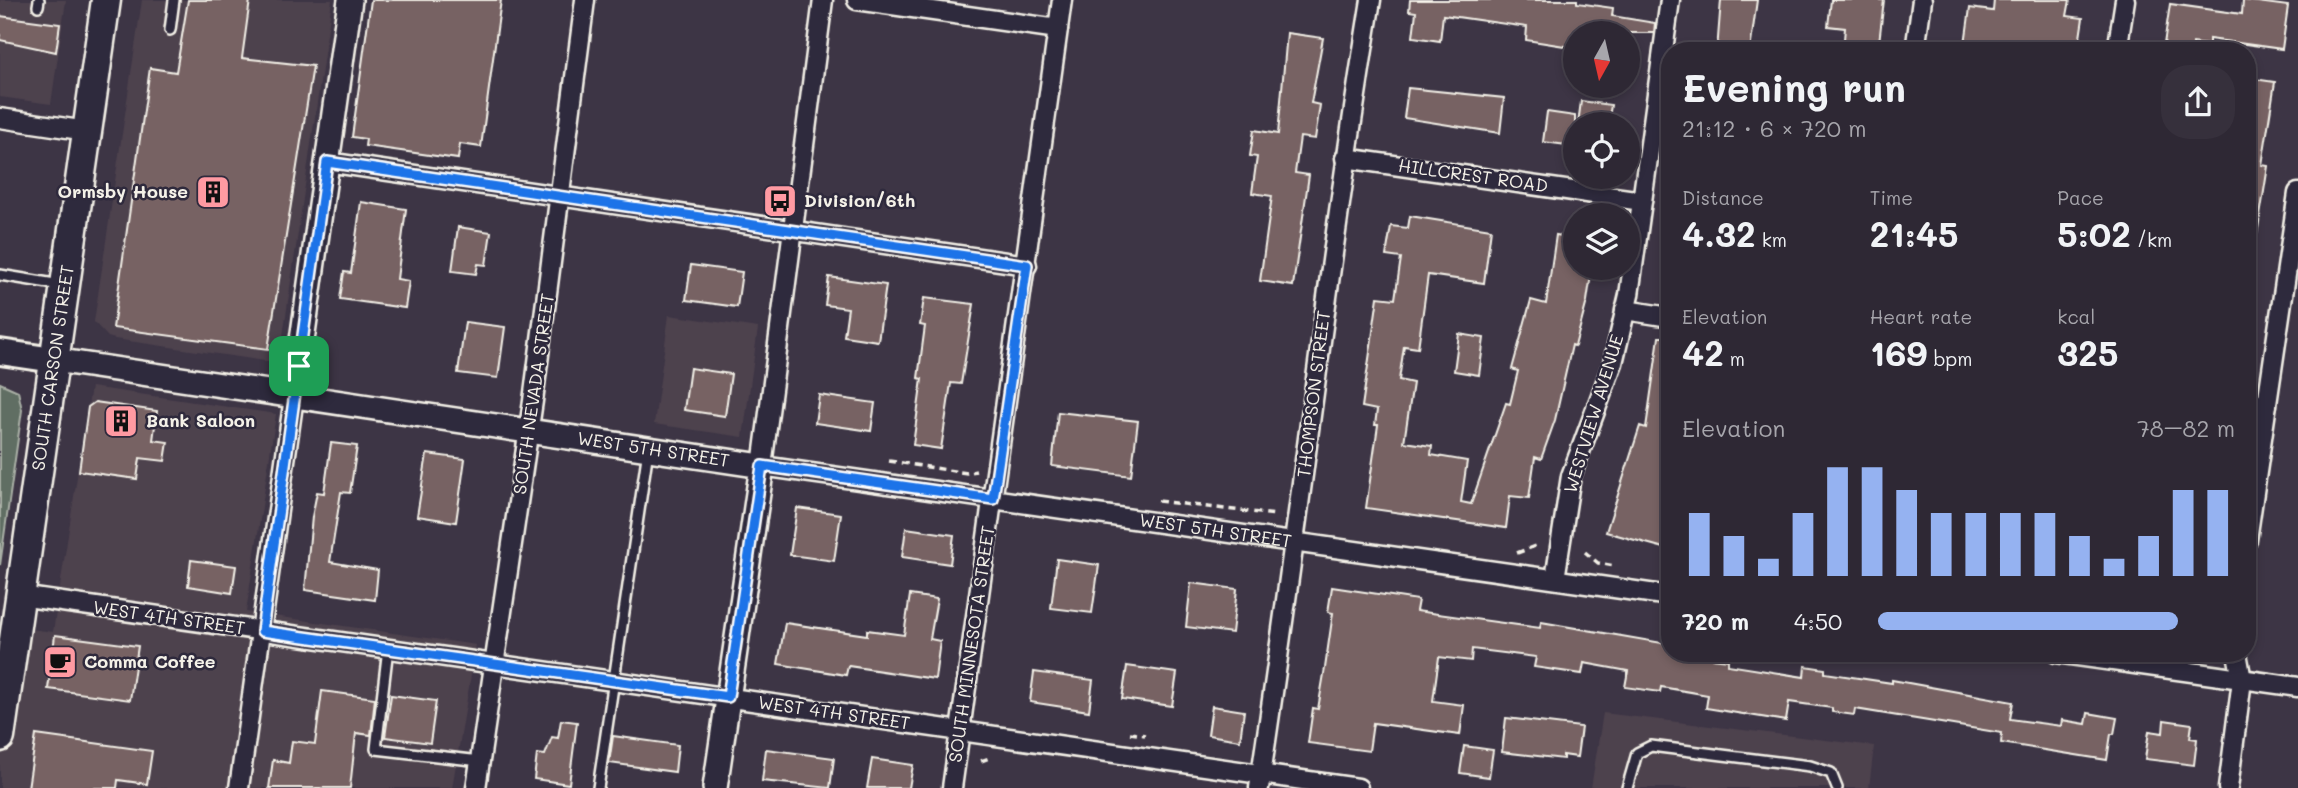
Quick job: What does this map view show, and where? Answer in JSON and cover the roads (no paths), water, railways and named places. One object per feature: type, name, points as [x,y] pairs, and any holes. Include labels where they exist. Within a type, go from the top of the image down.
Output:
[{"type":"main road","name":"SOUTH CARSON STREET","points":[[0,737],[106,0]]},
{"type":"main road","points":[[0,352],[54,360]]},
{"type":"street","points":[[239,788],[350,0]]},
{"type":"street","name":"SOUTH NEVADA STREET","points":[[476,788],[529,432],[586,0]]},
{"type":"street","points":[[715,788],[795,232],[823,0]]},
{"type":"street","points":[[857,0],[1058,29]]},
{"type":"street","name":"SOUTH MINNESOTA STREET","points":[[952,788],[1062,0]]},
{"type":"street","name":"THOMPSON STREET","points":[[1260,781],[1296,542],[1345,158],[1371,0]]},
{"type":"street","name":"WESTVIEW AVENUE","points":[[1664,42],[1670,0]]},
{"type":"street","points":[[1916,42],[1922,0]]},
{"type":"street","points":[[2118,42],[2125,0]]},
{"type":"street","name":"WESTVIEW AVENUE","points":[[1555,579],[1571,476],[1613,363],[1625,310],[1661,65]]},
{"type":"street","points":[[0,118],[87,131]]},
{"type":"street","name":"HILLCREST ROAD","points":[[1345,158],[1642,201]]},
{"type":"street","points":[[327,162],[1027,265]]},
{"type":"street","points":[[2256,479],[2298,193]]},
{"type":"street","points":[[1625,310],[1661,316]]},
{"type":"street","name":"WEST 5TH STREET","points":[[54,360],[529,432],[1661,595]]},
{"type":"street","points":[[2256,403],[2267,405]]},
{"type":"street","name":"WEST 4TH STREET","points":[[20,596],[960,731],[1260,781],[1358,788]]},
{"type":"street","points":[[2118,662],[2298,687]]},
{"type":"street","points":[[2228,788],[2242,680],[2239,662]]},
{"type":"lane","points":[[170,30],[174,0]]},
{"type":"lane","points":[[0,275],[64,285]]},
{"type":"lane","points":[[598,788],[648,449]]},
{"type":"lane","points":[[388,648],[376,749],[480,761]]},
{"type":"lane","points":[[1627,788],[1631,765],[1637,753],[1651,746],[1810,766],[1831,773],[1837,788]]},
{"type":"place","name":"Ormsby House","points":[[213,192]]},
{"type":"place","name":"Division/6th","points":[[780,201]]},
{"type":"place","name":"Bank Saloon","points":[[121,421]]},
{"type":"place","name":"Comma Coffee","points":[[60,662]]}]
